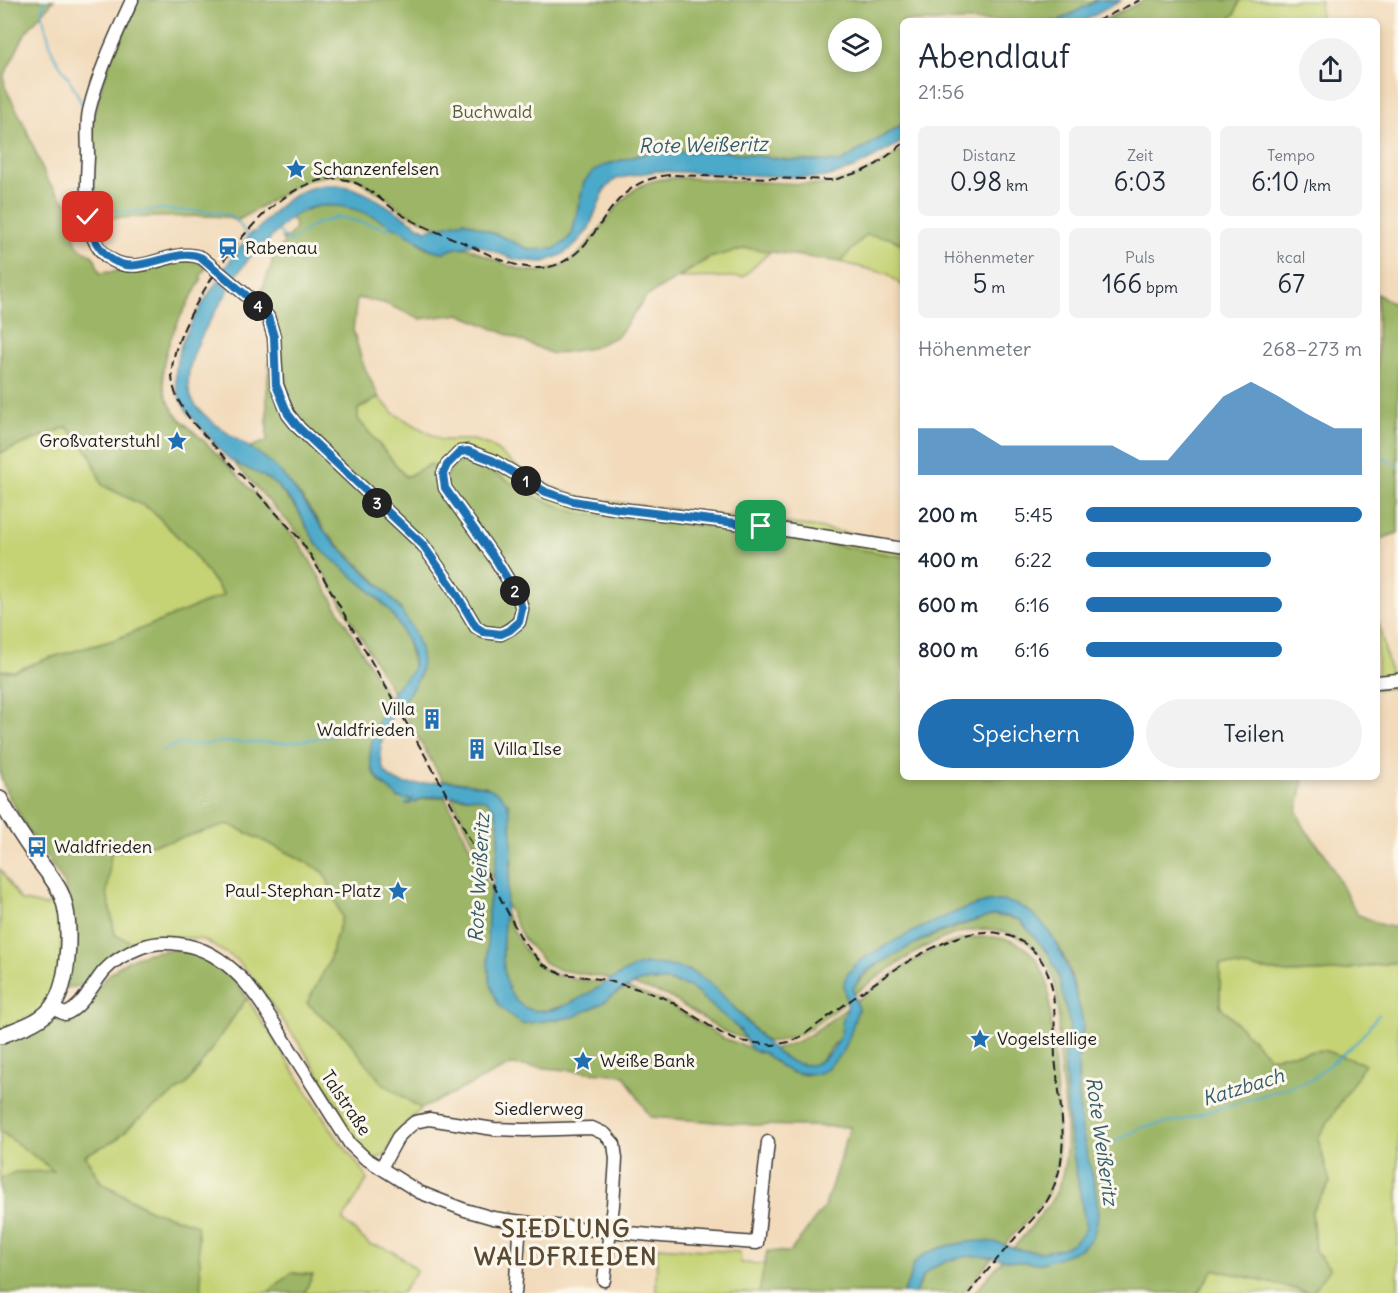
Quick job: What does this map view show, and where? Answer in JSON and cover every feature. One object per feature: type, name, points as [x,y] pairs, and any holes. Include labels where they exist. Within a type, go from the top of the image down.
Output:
[{"type":"main road","points":[[0,799],[62,896],[67,918],[68,966],[62,988],[52,1008],[36,1020],[0,1035]]},
{"type":"street","points":[[132,0],[110,51],[88,112],[87,193],[92,236],[101,249],[117,263],[127,265],[148,264],[178,255],[195,255],[202,258],[259,306],[268,317],[274,337],[276,385],[288,414],[299,428],[352,480],[423,545],[451,585],[470,620],[484,632],[501,634],[510,630],[519,622],[522,609],[510,580],[445,488],[443,474],[447,465],[460,452],[468,451],[484,456],[546,492],[573,501],[761,526],[900,549]]},
{"type":"street","points":[[1380,682],[1398,680]]},
{"type":"street","name":"Talstraße","points":[[52,1008],[65,1014],[73,1012],[105,969],[120,958],[143,947],[163,942],[188,945],[212,955],[231,968],[255,994],[350,1144],[365,1158],[419,1192],[465,1210],[494,1218],[610,1231],[757,1242],[768,1142]]},
{"type":"street","name":"Siedlerweg","points":[[381,1168],[398,1137],[415,1122],[429,1119],[494,1129],[592,1128],[605,1134],[614,1144],[616,1160],[604,1280]]},
{"type":"street","points":[[515,1293],[520,1222]]},
{"type":"green space","points":[[0,0],[54,0],[26,32],[4,76],[5,87],[25,126],[47,180],[63,200],[81,209],[75,233],[79,247],[95,259],[100,273],[145,269],[180,257],[201,263],[206,268],[168,345],[163,381],[167,398],[176,414],[297,540],[389,699],[372,770],[381,784],[398,798],[414,799],[407,804],[423,799],[445,797],[491,889],[488,912],[490,980],[522,1024],[573,1017],[626,988],[665,1002],[723,1038],[764,1053],[783,1068],[794,1073],[807,1075],[843,1051],[858,1009],[856,1001],[888,977],[924,955],[961,940],[981,937],[1001,938],[1014,942],[1033,955],[1048,984],[1058,1110],[1058,1161],[1048,1194],[1004,1245],[969,1243],[941,1248],[929,1253],[912,1267],[911,1276],[903,1293],[759,1293],[767,1251],[790,1252],[825,1206],[850,1127],[755,1125],[650,1117],[624,1075],[511,1065],[421,1109],[381,1082],[346,1037],[307,1003],[328,964],[342,917],[324,872],[228,824],[171,841],[111,852],[107,893],[115,935],[134,943],[102,968],[86,985],[66,988],[65,884],[28,830],[6,791],[0,774],[0,671],[15,671],[49,658],[114,640],[224,595],[189,548],[150,509],[102,485],[90,454],[67,427],[0,453]]},
{"type":"green space","name":"Buchwald","points":[[137,0],[1098,0],[1064,18],[900,18],[900,126],[841,162],[788,160],[722,151],[647,153],[605,165],[584,182],[572,234],[554,249],[530,250],[464,221],[438,228],[404,212],[356,178],[331,175],[300,183],[237,221],[212,216],[101,218],[89,210],[90,155],[96,106],[105,75]]},
{"type":"green space","points":[[1145,0],[1240,0],[1235,14],[1230,18],[1108,18]]},
{"type":"green space","points":[[1240,0],[1321,0],[1319,18],[1230,18],[1235,14]]},
{"type":"green space","points":[[900,151],[900,243],[891,238],[866,235],[840,262],[746,248],[709,258],[646,297],[618,336],[591,348],[553,354],[459,314],[421,319],[384,303],[357,298],[353,330],[363,364],[379,397],[358,409],[358,419],[406,477],[431,464],[447,476],[455,464],[473,461],[542,500],[578,513],[753,531],[900,556],[900,780],[1302,780],[1297,812],[1305,829],[1325,854],[1357,914],[1382,925],[1398,928],[1397,962],[1335,971],[1288,973],[1220,964],[1220,1006],[1269,1057],[1323,1050],[1365,1064],[1318,1138],[1330,1183],[1312,1210],[1315,1251],[1330,1268],[1312,1293],[1214,1269],[1198,1293],[974,1293],[1004,1258],[1042,1263],[1083,1248],[1099,1212],[1081,1127],[1078,1062],[1083,1022],[1069,967],[1058,945],[1028,911],[1006,901],[866,957],[848,975],[845,986],[846,1001],[798,1035],[776,1041],[765,1041],[740,1013],[689,970],[644,964],[612,979],[560,970],[545,963],[523,938],[505,902],[512,862],[509,804],[486,786],[443,781],[399,705],[420,676],[401,609],[375,580],[327,534],[303,499],[283,476],[266,459],[248,448],[267,441],[267,393],[273,316],[258,299],[272,264],[272,256],[284,243],[282,238],[288,237],[295,229],[294,221],[290,218],[304,210],[319,206],[351,208],[396,226],[424,247],[432,250],[469,248],[512,266],[540,271],[558,267],[573,258],[586,246],[632,191],[656,180],[685,178],[819,185],[864,173]]},
{"type":"green space","points":[[866,235],[891,238],[900,243],[900,284],[888,274],[840,262]]},
{"type":"green space","points":[[746,248],[772,250],[743,277],[679,278],[709,258]]},
{"type":"green space","points":[[1380,296],[1398,307],[1398,533],[1380,539]]},
{"type":"green space","points":[[379,397],[393,413],[441,440],[474,440],[491,446],[533,479],[590,499],[801,525],[900,542],[900,556],[753,531],[578,513],[542,500],[473,461],[447,476],[431,465],[406,477],[358,419],[358,409]]},
{"type":"green space","points":[[67,427],[90,454],[102,485],[150,509],[189,548],[224,595],[114,640],[49,658],[15,671],[0,670],[0,453]]},
{"type":"green space","points":[[233,462],[257,472],[276,485],[297,509],[307,528],[391,612],[406,638],[413,662],[413,670],[393,693],[313,554],[299,534]]},
{"type":"green space","points":[[1380,630],[1394,688],[1380,689]]},
{"type":"green space","points":[[451,797],[484,800],[492,805],[496,812],[499,830],[493,880]]},
{"type":"green space","points":[[228,824],[324,872],[342,917],[328,964],[307,1003],[346,1037],[381,1082],[421,1109],[396,1133],[385,1154],[377,1159],[372,1159],[350,1135],[339,1116],[342,1112],[303,1049],[253,978],[236,959],[204,940],[171,936],[134,943],[115,935],[107,893],[111,852],[171,841]]},
{"type":"green space","points":[[0,869],[20,900],[46,906],[58,898],[62,976],[41,1012],[0,1032]]},
{"type":"green space","points":[[504,910],[525,950],[540,966],[549,972],[565,977],[607,983],[585,997],[556,1008],[529,1009],[517,1004],[506,985],[503,964]]},
{"type":"green space","points":[[994,915],[1020,920],[1048,953],[1058,974],[1070,1025],[1064,1055],[1069,1130],[1086,1228],[1078,1241],[1056,1250],[1028,1251],[1013,1248],[1053,1198],[1060,1181],[1066,1146],[1056,990],[1052,974],[1041,955],[1025,940],[1018,937],[997,930],[975,930],[953,935],[931,944],[910,955],[854,994],[853,989],[864,976],[897,953],[937,934]]},
{"type":"green space","points":[[168,950],[194,953],[214,962],[232,977],[247,998],[187,1084],[137,1120],[116,1140],[85,1155],[101,1183],[150,1210],[197,1225],[202,1293],[0,1293],[0,1179],[15,1172],[54,1171],[0,1131],[0,1040],[44,1020],[77,1017],[90,1003],[103,981],[118,967],[136,957]]},
{"type":"green space","points":[[1398,962],[1398,1293],[1312,1293],[1330,1268],[1315,1252],[1312,1210],[1330,1183],[1318,1138],[1323,1050],[1269,1057],[1220,1006],[1220,964],[1288,973],[1335,971]]},
{"type":"green space","points":[[642,981],[668,981],[690,987],[740,1030],[745,1039],[725,1032],[668,996],[633,985]]},
{"type":"green space","points":[[247,998],[335,1135],[364,1172],[367,1180],[343,1220],[370,1245],[390,1250],[417,1270],[402,1293],[304,1293],[313,1275],[291,1273],[267,1293],[202,1293],[197,1225],[150,1210],[101,1182],[85,1155],[116,1140],[137,1120],[187,1084]]},
{"type":"green space","points":[[847,1008],[840,1037],[818,1064],[793,1063],[771,1049],[802,1039]]},
{"type":"green space","points":[[0,1131],[55,1172],[16,1172],[0,1179]]},
{"type":"green space","points":[[657,1247],[740,1252],[741,1263],[765,1264],[759,1293],[656,1293]]},
{"type":"green space","points":[[994,1256],[963,1293],[915,1293],[927,1270],[957,1257]]},
{"type":"green space","points":[[1213,1269],[1310,1293],[1198,1293]]},
{"type":"green space","points":[[291,1273],[313,1275],[304,1293],[267,1293]]},
{"type":"water","points":[[1098,0],[1122,0],[1089,18],[1064,18]]},
{"type":"water","points":[[900,126],[900,143],[862,164],[829,176],[817,178],[657,171],[616,179],[605,189],[588,230],[573,247],[544,262],[513,259],[473,243],[467,247],[446,252],[438,251],[428,248],[411,236],[365,213],[350,208],[320,206],[305,210],[291,218],[266,244],[261,243],[234,278],[224,269],[252,232],[254,233],[278,208],[295,195],[313,187],[331,185],[347,187],[364,193],[426,230],[464,221],[530,250],[554,249],[572,234],[584,182],[593,171],[605,165],[647,153],[722,151],[788,160],[841,162]]},
{"type":"water","points":[[218,280],[229,289],[199,341],[193,356],[188,384],[191,397],[203,414],[275,466],[326,533],[393,600],[412,628],[421,653],[422,664],[412,689],[386,728],[381,754],[385,772],[400,783],[448,781],[484,786],[494,790],[506,801],[511,819],[512,843],[503,931],[503,956],[505,978],[512,995],[524,1007],[538,1011],[553,1010],[641,965],[684,969],[716,989],[777,1052],[792,1062],[808,1065],[826,1056],[839,1039],[847,1008],[845,979],[859,962],[901,938],[968,907],[1002,901],[1023,908],[1036,917],[1056,942],[1069,973],[1083,1021],[1078,1066],[1079,1106],[1098,1211],[1093,1235],[1085,1245],[1041,1263],[979,1256],[956,1258],[929,1270],[915,1293],[903,1293],[911,1276],[912,1267],[926,1254],[937,1249],[961,1243],[984,1241],[1025,1251],[1045,1252],[1073,1243],[1086,1228],[1069,1130],[1064,1055],[1070,1025],[1058,974],[1048,953],[1020,920],[994,915],[960,925],[929,936],[871,968],[861,976],[853,989],[858,1009],[843,1052],[824,1071],[816,1074],[794,1073],[783,1068],[764,1053],[752,1050],[740,1030],[690,987],[668,981],[642,981],[573,1017],[522,1024],[502,1009],[494,994],[488,959],[489,901],[499,834],[493,807],[484,800],[454,796],[424,798],[407,804],[413,799],[398,798],[379,780],[371,763],[370,752],[376,726],[393,692],[413,667],[412,655],[402,631],[384,604],[317,545],[294,504],[277,486],[267,478],[226,456],[191,416],[179,396],[176,365],[185,335]]},
{"type":"waterway","points":[[46,0],[41,11],[53,54],[72,84],[83,106],[83,112]]},
{"type":"waterway","points":[[92,198],[116,211],[162,209],[212,211],[225,214],[236,220],[248,237]]},
{"type":"waterway","points":[[277,230],[290,242],[313,225],[338,217],[390,229],[393,222]]},
{"type":"waterway","points":[[1380,456],[1398,465]]},
{"type":"waterway","points":[[163,750],[176,745],[222,742],[288,743],[347,733],[370,735],[377,739]]},
{"type":"waterway","points":[[405,796],[406,803]]},
{"type":"waterway","name":"Katzbach","points":[[1095,1152],[1142,1127],[1179,1121],[1311,1080],[1359,1040],[1379,1014]]},
{"type":"railway","points":[[1103,18],[1140,0]]},
{"type":"railway","points":[[900,146],[877,164],[834,180],[671,175],[648,180],[630,190],[616,203],[594,233],[568,259],[549,267],[540,268],[520,266],[501,260],[421,225],[397,212],[370,191],[355,183],[347,180],[322,180],[298,189],[274,206],[230,253],[212,278],[186,324],[175,352],[172,376],[178,399],[194,424],[298,537],[311,556],[439,780],[522,940],[542,964],[559,973],[605,980],[667,999],[724,1035],[738,1041],[773,1045],[789,1042],[802,1036],[891,972],[941,944],[964,935],[986,932],[1003,934],[1026,944],[1038,956],[1048,974],[1053,997],[1055,1057],[1063,1135],[1060,1168],[1045,1204],[969,1293]]},
{"type":"place","name":"Schanzenfelsen","points":[[296,169]]},
{"type":"place","name":"Rabenau","points":[[228,248]]},
{"type":"place","name":"Großvaterstuhl","points":[[177,441]]},
{"type":"place","name":"Villa Waldfrieden","points":[[432,719]]},
{"type":"place","name":"Villa Ilse","points":[[477,749]]},
{"type":"place","name":"Waldfrieden","points":[[37,847]]},
{"type":"place","name":"Paul-Stephan-Platz","points":[[398,891]]},
{"type":"place","name":"Vogelstellige","points":[[980,1039]]},
{"type":"place","name":"Weiße Bank","points":[[583,1061]]},
{"type":"district","name":"SIEDLUNG WALDFRIEDEN","points":[[566,1243]]},
{"type":"route","points":[[88,217],[92,236],[109,258],[117,263],[148,264],[178,255],[195,255],[202,258],[259,306],[268,317],[274,337],[276,385],[288,414],[299,428],[352,480],[423,545],[451,585],[470,620],[484,632],[501,634],[510,630],[519,622],[522,609],[510,580],[445,488],[443,474],[447,465],[460,452],[468,451],[484,456],[546,492],[573,501],[761,526]]},
{"type":"water label","name":"Rote Weißeritz","points":[[703,145]]},
{"type":"water label","name":"Rote Weißeritz","points":[[479,878]]},
{"type":"water label","name":"Rote Weißeritz","points":[[1102,1141]]}]
